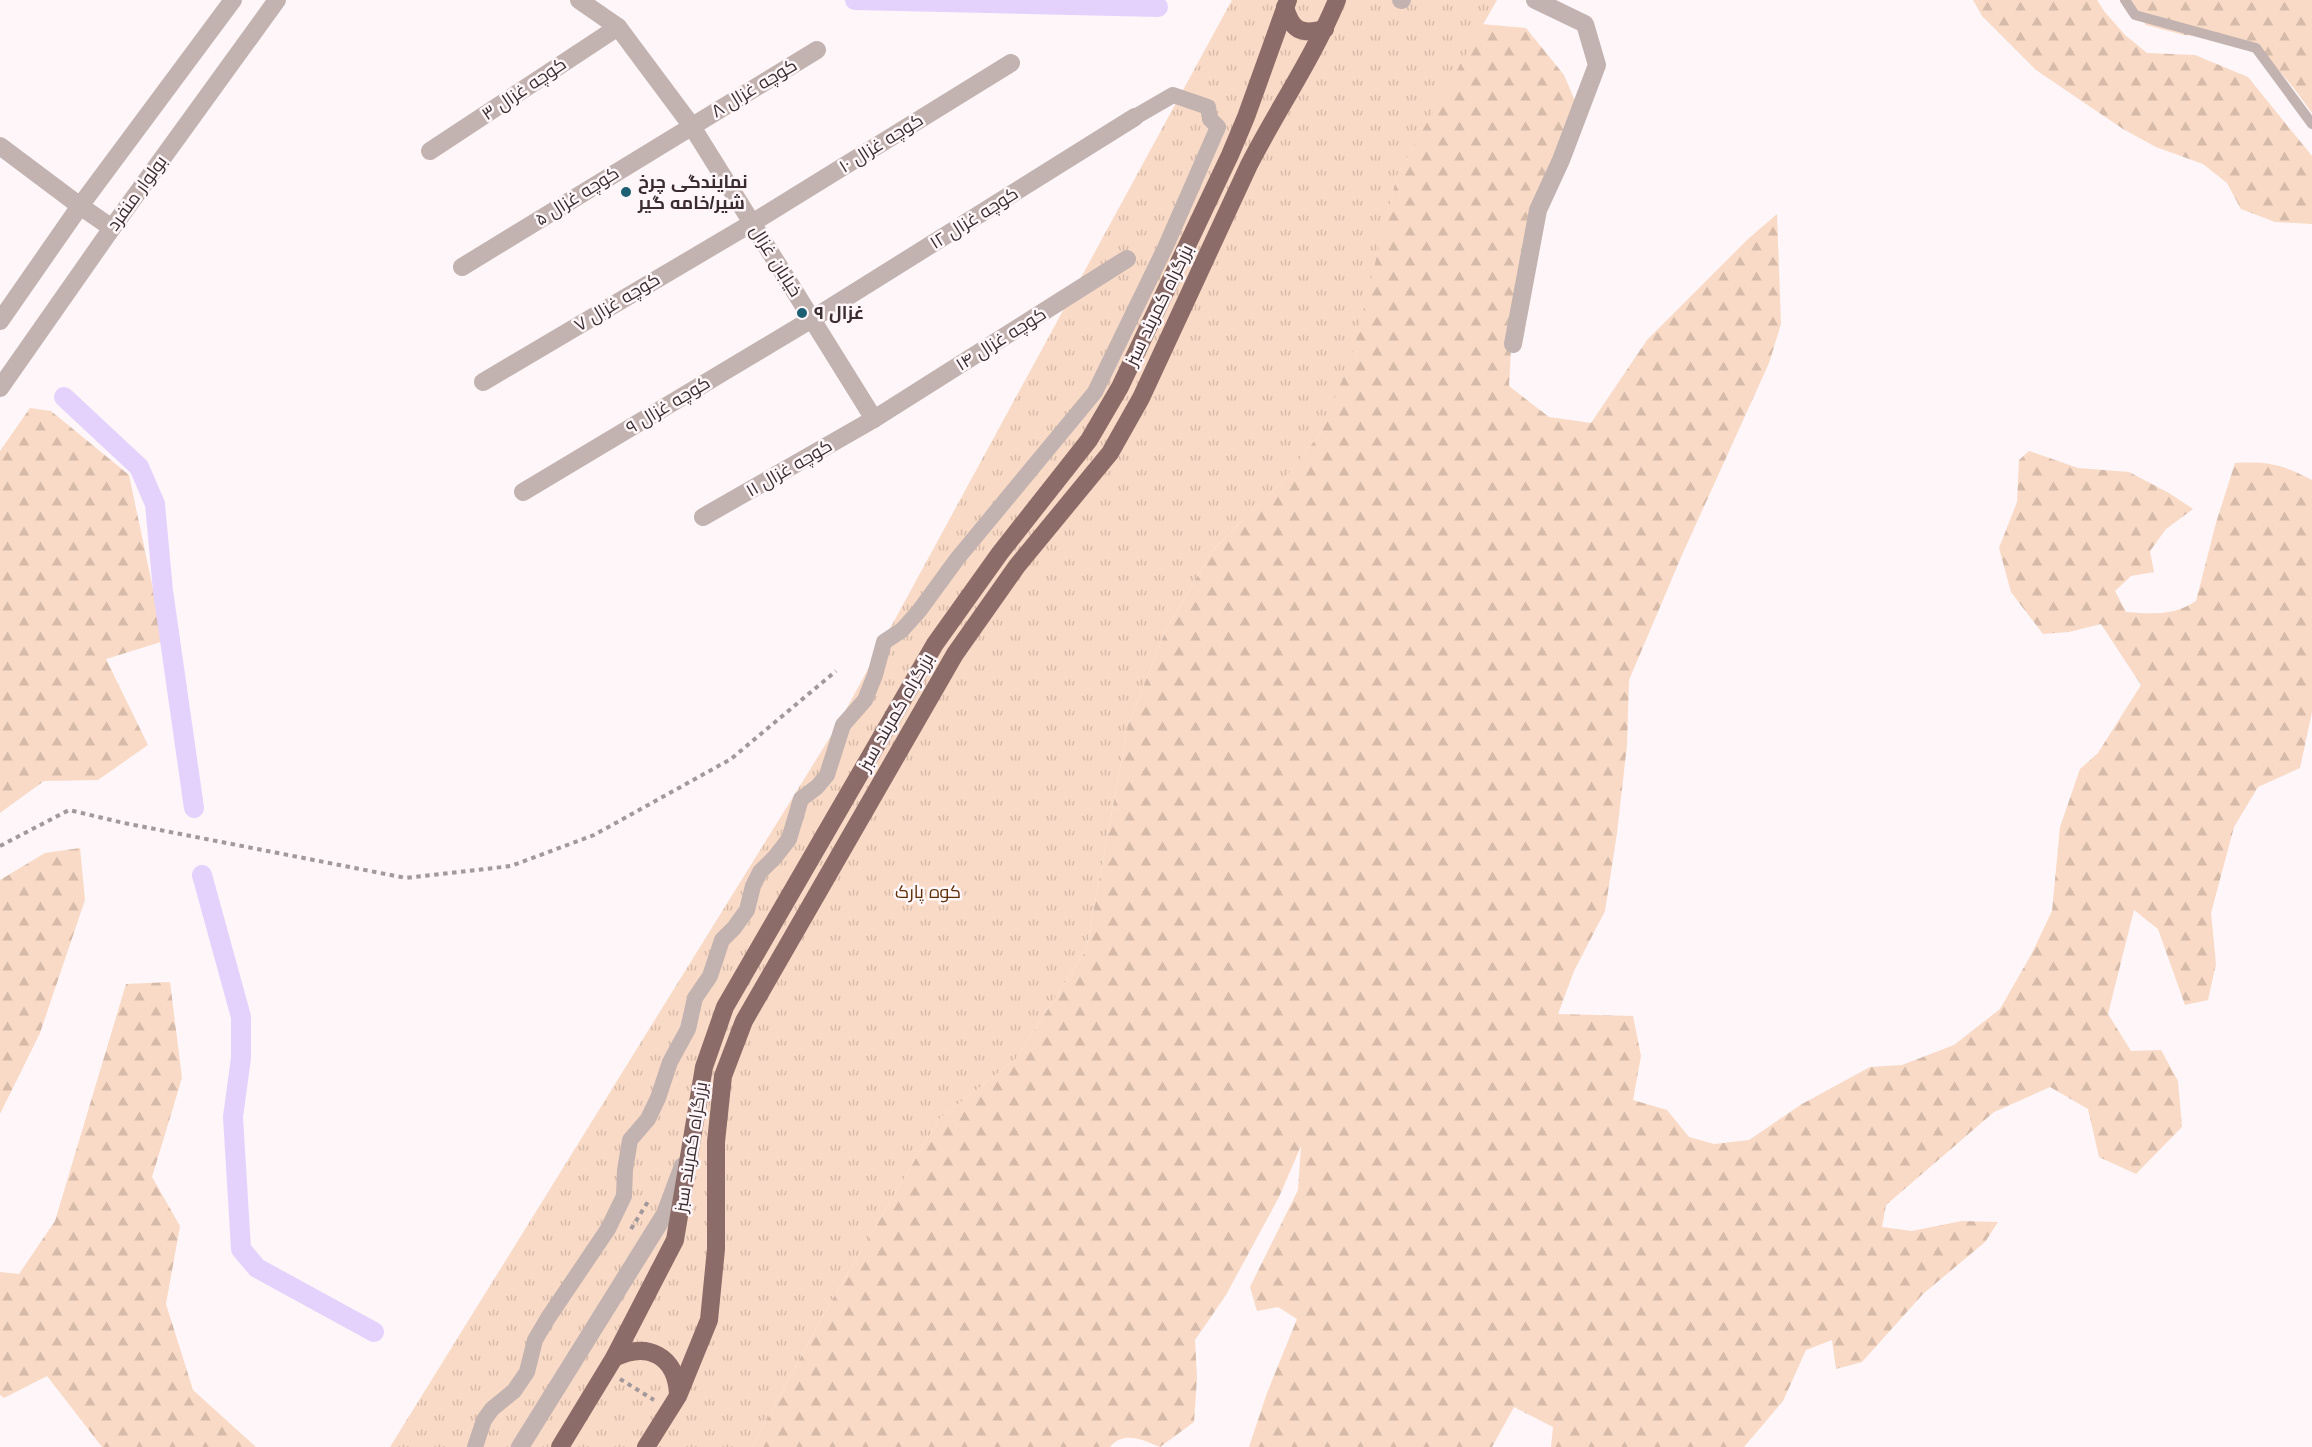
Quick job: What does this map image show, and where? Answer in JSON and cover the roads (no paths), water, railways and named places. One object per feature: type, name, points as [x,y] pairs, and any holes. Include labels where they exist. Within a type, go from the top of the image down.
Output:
[{"type":"highway","name":"بزرگراه کمربند سبز","points":[[646,1447],[674,1403],[709,1320],[716,1249],[716,1142],[723,1076],[744,1021],[955,654],[1017,566],[1110,453],[1141,398],[1263,138],[1325,29],[1337,0]]},
{"type":"highway","name":"بزرگراه کمربند سبز","points":[[560,1447],[610,1364],[675,1240],[704,1067],[725,1007],[935,644],[999,553],[1089,440],[1120,387],[1238,136],[1287,4]]},
{"type":"highway","points":[[1287,4],[1289,19],[1298,29],[1309,32],[1325,29]]},
{"type":"highway","points":[[610,1364],[628,1350],[644,1350],[659,1355],[671,1366],[677,1380],[674,1403]]},
{"type":"street","name":"بولوار منفرد","points":[[0,321],[80,206],[233,0]]},
{"type":"street","name":"بولوار منفرد","points":[[0,388],[112,228],[278,0]]},
{"type":"street","name":"خیابان غزال","points":[[579,0],[618,27],[691,125],[874,418]]},
{"type":"street","points":[[1513,344],[1538,210],[1561,160],[1597,64],[1585,24],[1535,0]]},
{"type":"street","name":"کوچه غزال ۳","points":[[430,151],[618,27]]},
{"type":"street","name":"کوچه غزال ۸","points":[[691,125],[817,50]]},
{"type":"street","name":"کوچه غزال ۱۰","points":[[752,223],[1011,63]]},
{"type":"street","points":[[475,1447],[488,1414],[514,1391],[527,1372],[535,1340],[616,1213],[624,1196],[630,1140],[648,1119],[658,1098],[670,1062],[688,1029],[695,998],[710,976],[722,940],[747,910],[753,886],[760,872],[789,839],[801,799],[827,775],[843,725],[865,700],[884,642],[902,630],[919,611],[957,559],[1095,392],[1100,382],[1165,248],[1218,127],[1210,118],[1208,107],[1173,94],[1135,117]]},
{"type":"street","name":"کوچه غزال ۱۲","points":[[812,319],[1135,117]]},
{"type":"street","name":"کوچه غزال ۵","points":[[462,267],[691,125]]},
{"type":"street","points":[[0,146],[112,228]]},
{"type":"street","name":"کوچه غزال ۷","points":[[483,382],[752,223]]},
{"type":"street","name":"کوچه غزال ۱۴","points":[[874,418],[1127,259]]},
{"type":"street","name":"کوچه غزال ۹","points":[[523,492],[812,319]]},
{"type":"street","name":"کوچه غزال ۱۱","points":[[703,517],[874,418]]},
{"type":"street","points":[[520,1447],[665,1214],[692,1142]]},
{"type":"lane","points":[[2125,0],[2135,15],[2256,48],[2312,124]]},
{"type":"waterway","points":[[855,0],[1158,7]]},
{"type":"waterway","points":[[64,397],[139,467],[155,504],[163,591],[194,808]]},
{"type":"waterway","points":[[202,875],[241,1017],[241,1058],[233,1117],[241,1249],[257,1268],[374,1332]]},
{"type":"place","name":"نمایندگی چرخ شیر/خامه گیر","points":[[626,192]]},
{"type":"place","name":"غزال ۹","points":[[802,313]]},
{"type":"park label","name":"کوه پارک","points":[[928,892]]}]
